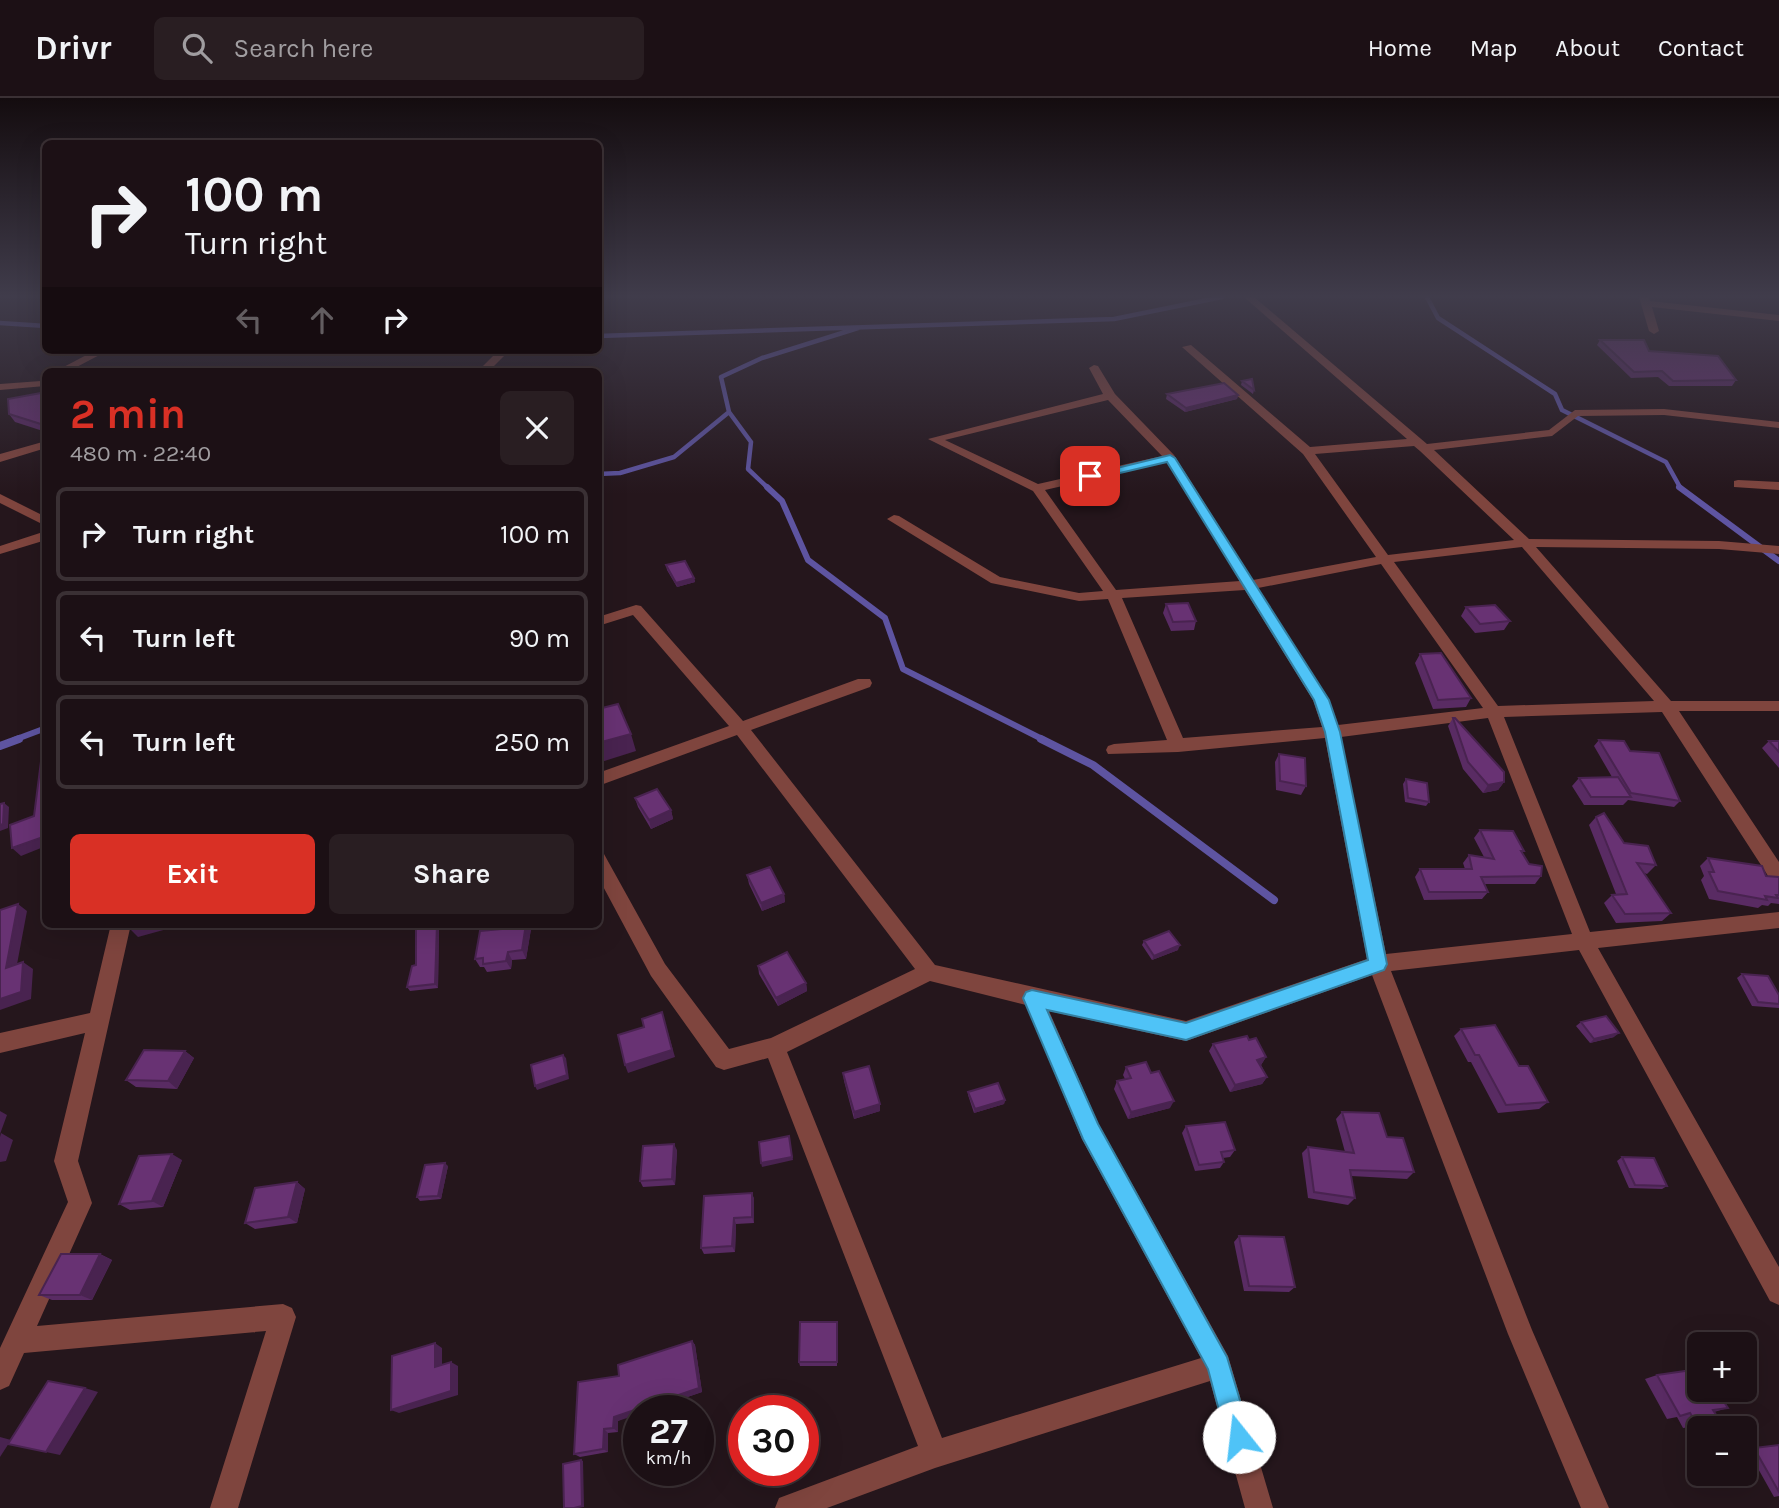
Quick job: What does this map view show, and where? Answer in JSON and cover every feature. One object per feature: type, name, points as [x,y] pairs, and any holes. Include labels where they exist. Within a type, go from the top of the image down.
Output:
[{"type":"street","points":[[1205,363],[1307,451],[1494,712],[1584,941],[1777,1286]]},
{"type":"street","points":[[1325,363],[1421,445],[1525,543],[1667,706],[1779,877]]},
{"type":"street","points":[[1094,368],[1110,397],[1170,458],[1321,700],[1332,732],[1378,964],[1521,1334],[1595,1508]]},
{"type":"street","points":[[0,387],[42,383]]},
{"type":"street","points":[[1110,397],[934,439],[1037,488],[1114,597],[1178,746]]},
{"type":"street","points":[[1307,451],[1421,445],[1552,433],[1573,415],[1664,412],[1779,425]]},
{"type":"street","points":[[0,458],[42,445]]},
{"type":"street","points":[[1037,488],[1170,458]]},
{"type":"street","points":[[1738,484],[1779,486]]},
{"type":"street","points":[[0,498],[42,520]]},
{"type":"street","points":[[894,519],[996,580],[1079,597],[1114,597],[1250,585],[1385,559],[1525,543],[1719,545],[1779,550]]},
{"type":"street","points":[[0,550],[42,536]]},
{"type":"street","points":[[602,621],[636,609],[741,729],[929,972],[1032,998],[1186,1031],[1378,964],[1779,920]]},
{"type":"street","points":[[602,779],[864,683]]},
{"type":"street","points":[[1114,750],[1332,732],[1494,712],[1667,706],[1779,706]]},
{"type":"street","points":[[602,866],[658,970],[724,1060],[774,1047],[929,972]]},
{"type":"street","points":[[0,1377],[80,1203],[66,1161],[120,928]]},
{"type":"street","points":[[1032,998],[1090,1131],[1219,1365],[1259,1508]]},
{"type":"street","points":[[0,1043],[99,1020]]},
{"type":"street","points":[[774,1047],[935,1454]]},
{"type":"street","points":[[18,1341],[283,1317],[224,1508]]},
{"type":"street","points":[[789,1508],[935,1454],[1219,1365]]},
{"type":"building","points":[[1624,363],[1723,363],[1736,380],[1673,381],[1662,371],[1634,372]]},
{"type":"building","points":[[1252,379],[1254,390],[1242,381]]},
{"type":"building","points":[[1224,383],[1238,395],[1186,408],[1167,394]]},
{"type":"building","points":[[41,393],[42,424],[9,414],[8,399]]},
{"type":"building","points":[[685,561],[694,578],[676,583],[666,565]]},
{"type":"building","points":[[1188,603],[1196,621],[1173,622],[1166,604]]},
{"type":"building","points":[[1495,605],[1510,621],[1480,624],[1466,607]]},
{"type":"building","points":[[1441,653],[1471,698],[1438,700],[1420,654]]},
{"type":"building","points":[[618,704],[631,734],[602,742],[602,708]]},
{"type":"building","points":[[1453,718],[1504,772],[1504,782],[1488,785],[1468,762]]},
{"type":"building","points":[[1599,740],[1624,741],[1630,751],[1659,753],[1680,801],[1631,793]]},
{"type":"building","points":[[1769,741],[1779,741],[1779,752]]},
{"type":"building","points":[[42,754],[42,837],[12,848],[10,825],[34,816]]},
{"type":"building","points":[[1279,754],[1305,758],[1306,786],[1280,781]]},
{"type":"building","points":[[1618,777],[1631,797],[1591,797],[1579,778]]},
{"type":"building","points":[[1406,779],[1427,783],[1429,802],[1408,798]]},
{"type":"building","points":[[657,789],[671,810],[649,820],[635,798]]},
{"type":"building","points":[[4,803],[3,824],[0,825],[0,804]]},
{"type":"building","points":[[1604,813],[1624,843],[1648,846],[1656,865],[1637,863],[1671,913],[1625,914],[1612,895],[1627,894],[1596,817]]},
{"type":"building","points":[[1480,830],[1513,831],[1529,864],[1542,866],[1541,876],[1481,877],[1488,892],[1429,892],[1420,869],[1472,869],[1469,855],[1494,859]]},
{"type":"building","points":[[1708,858],[1762,866],[1766,876],[1779,877],[1779,895],[1776,895],[1778,898],[1765,896],[1767,900],[1718,891],[1709,872],[1714,872]]},
{"type":"building","points":[[770,867],[784,894],[761,903],[747,875]]},
{"type":"building","points":[[18,904],[6,968],[23,962],[21,992],[0,999],[0,910]]},
{"type":"building","points":[[416,928],[437,928],[435,984],[407,987],[412,966],[416,965]]},
{"type":"building","points":[[525,928],[522,950],[508,952],[506,961],[483,964],[483,958],[475,959],[480,931]]},
{"type":"building","points":[[1169,931],[1180,945],[1154,956],[1144,941]]},
{"type":"building","points":[[787,952],[806,983],[776,998],[758,966]]},
{"type":"building","points":[[1742,974],[1768,976],[1779,995],[1779,1004],[1758,1002]]},
{"type":"building","points":[[662,1012],[672,1050],[625,1065],[618,1035],[644,1027],[642,1019]]},
{"type":"building","points":[[1606,1016],[1619,1033],[1594,1039],[1581,1022]]},
{"type":"building","points":[[1495,1025],[1519,1066],[1528,1066],[1548,1102],[1506,1105],[1479,1055],[1475,1055],[1461,1029]]},
{"type":"building","points":[[1247,1036],[1249,1040],[1256,1038],[1266,1057],[1257,1060],[1267,1077],[1235,1085],[1213,1044]]},
{"type":"building","points":[[144,1050],[185,1051],[168,1081],[126,1080]]},
{"type":"building","points":[[563,1055],[567,1075],[535,1086],[531,1065]]},
{"type":"building","points":[[1146,1062],[1151,1073],[1159,1071],[1174,1101],[1131,1112],[1117,1081],[1131,1078],[1126,1067]]},
{"type":"building","points":[[869,1066],[880,1104],[854,1112],[843,1073]]},
{"type":"building","points":[[998,1083],[1005,1100],[975,1109],[968,1092]]},
{"type":"building","points":[[1342,1112],[1379,1113],[1387,1137],[1403,1138],[1414,1172],[1350,1170],[1355,1198],[1314,1192],[1308,1147],[1354,1153]]},
{"type":"building","points":[[1225,1122],[1235,1150],[1221,1152],[1224,1162],[1199,1165],[1186,1126]]},
{"type":"building","points":[[789,1136],[792,1157],[761,1163],[759,1142]]},
{"type":"building","points":[[674,1144],[672,1179],[640,1181],[643,1146]]},
{"type":"building","points":[[172,1154],[152,1201],[119,1204],[139,1156]]},
{"type":"building","points":[[1622,1157],[1654,1158],[1667,1186],[1635,1185]]},
{"type":"building","points":[[445,1163],[438,1196],[417,1197],[425,1165]]},
{"type":"building","points":[[297,1182],[288,1217],[245,1223],[255,1188]]},
{"type":"building","points":[[752,1193],[752,1217],[734,1218],[732,1246],[701,1248],[704,1196]]},
{"type":"building","points":[[1239,1236],[1284,1237],[1295,1287],[1249,1286]]},
{"type":"building","points":[[61,1254],[100,1254],[80,1295],[39,1295]]},
{"type":"building","points":[[800,1322],[837,1322],[837,1362],[799,1362]]},
{"type":"building","points":[[692,1341],[699,1388],[678,1395],[623,1395],[623,1414],[614,1417],[613,1428],[604,1429],[603,1449],[574,1454],[578,1382],[619,1376],[618,1365]]},
{"type":"building","points":[[435,1343],[435,1367],[451,1362],[451,1391],[391,1410],[392,1356]]},
{"type":"building","points":[[1687,1371],[1687,1402],[1724,1402],[1728,1408],[1713,1410],[1717,1416],[1692,1416],[1690,1413],[1680,1416],[1657,1375]]},
{"type":"building","points":[[48,1381],[85,1388],[46,1452],[8,1444]]},
{"type":"building","points":[[1779,1445],[1779,1492],[1757,1453],[1757,1448]]},
{"type":"building","points":[[581,1460],[582,1506],[564,1508],[563,1464]]},
{"type":"waterway","points":[[729,412],[721,377],[752,363]]},
{"type":"waterway","points":[[1507,363],[1555,394],[1562,410],[1666,462],[1681,488]]},
{"type":"waterway","points":[[602,474],[620,473],[674,457],[729,412]]},
{"type":"waterway","points":[[729,412],[751,442],[748,469],[769,489]]},
{"type":"waterway","points":[[767,487],[782,501],[808,560],[885,618],[903,669],[1044,740]]},
{"type":"waterway","points":[[1681,488],[1779,561]]},
{"type":"waterway","points":[[14,740],[42,730]]},
{"type":"waterway","points":[[0,746],[19,739]]},
{"type":"waterway","points":[[1041,739],[1093,765],[1274,900]]},
{"type":"route","points":[[1090,476],[1170,458],[1321,700],[1332,732],[1378,964],[1186,1031],[1032,998],[1090,1131],[1219,1365],[1239,1437]]}]
